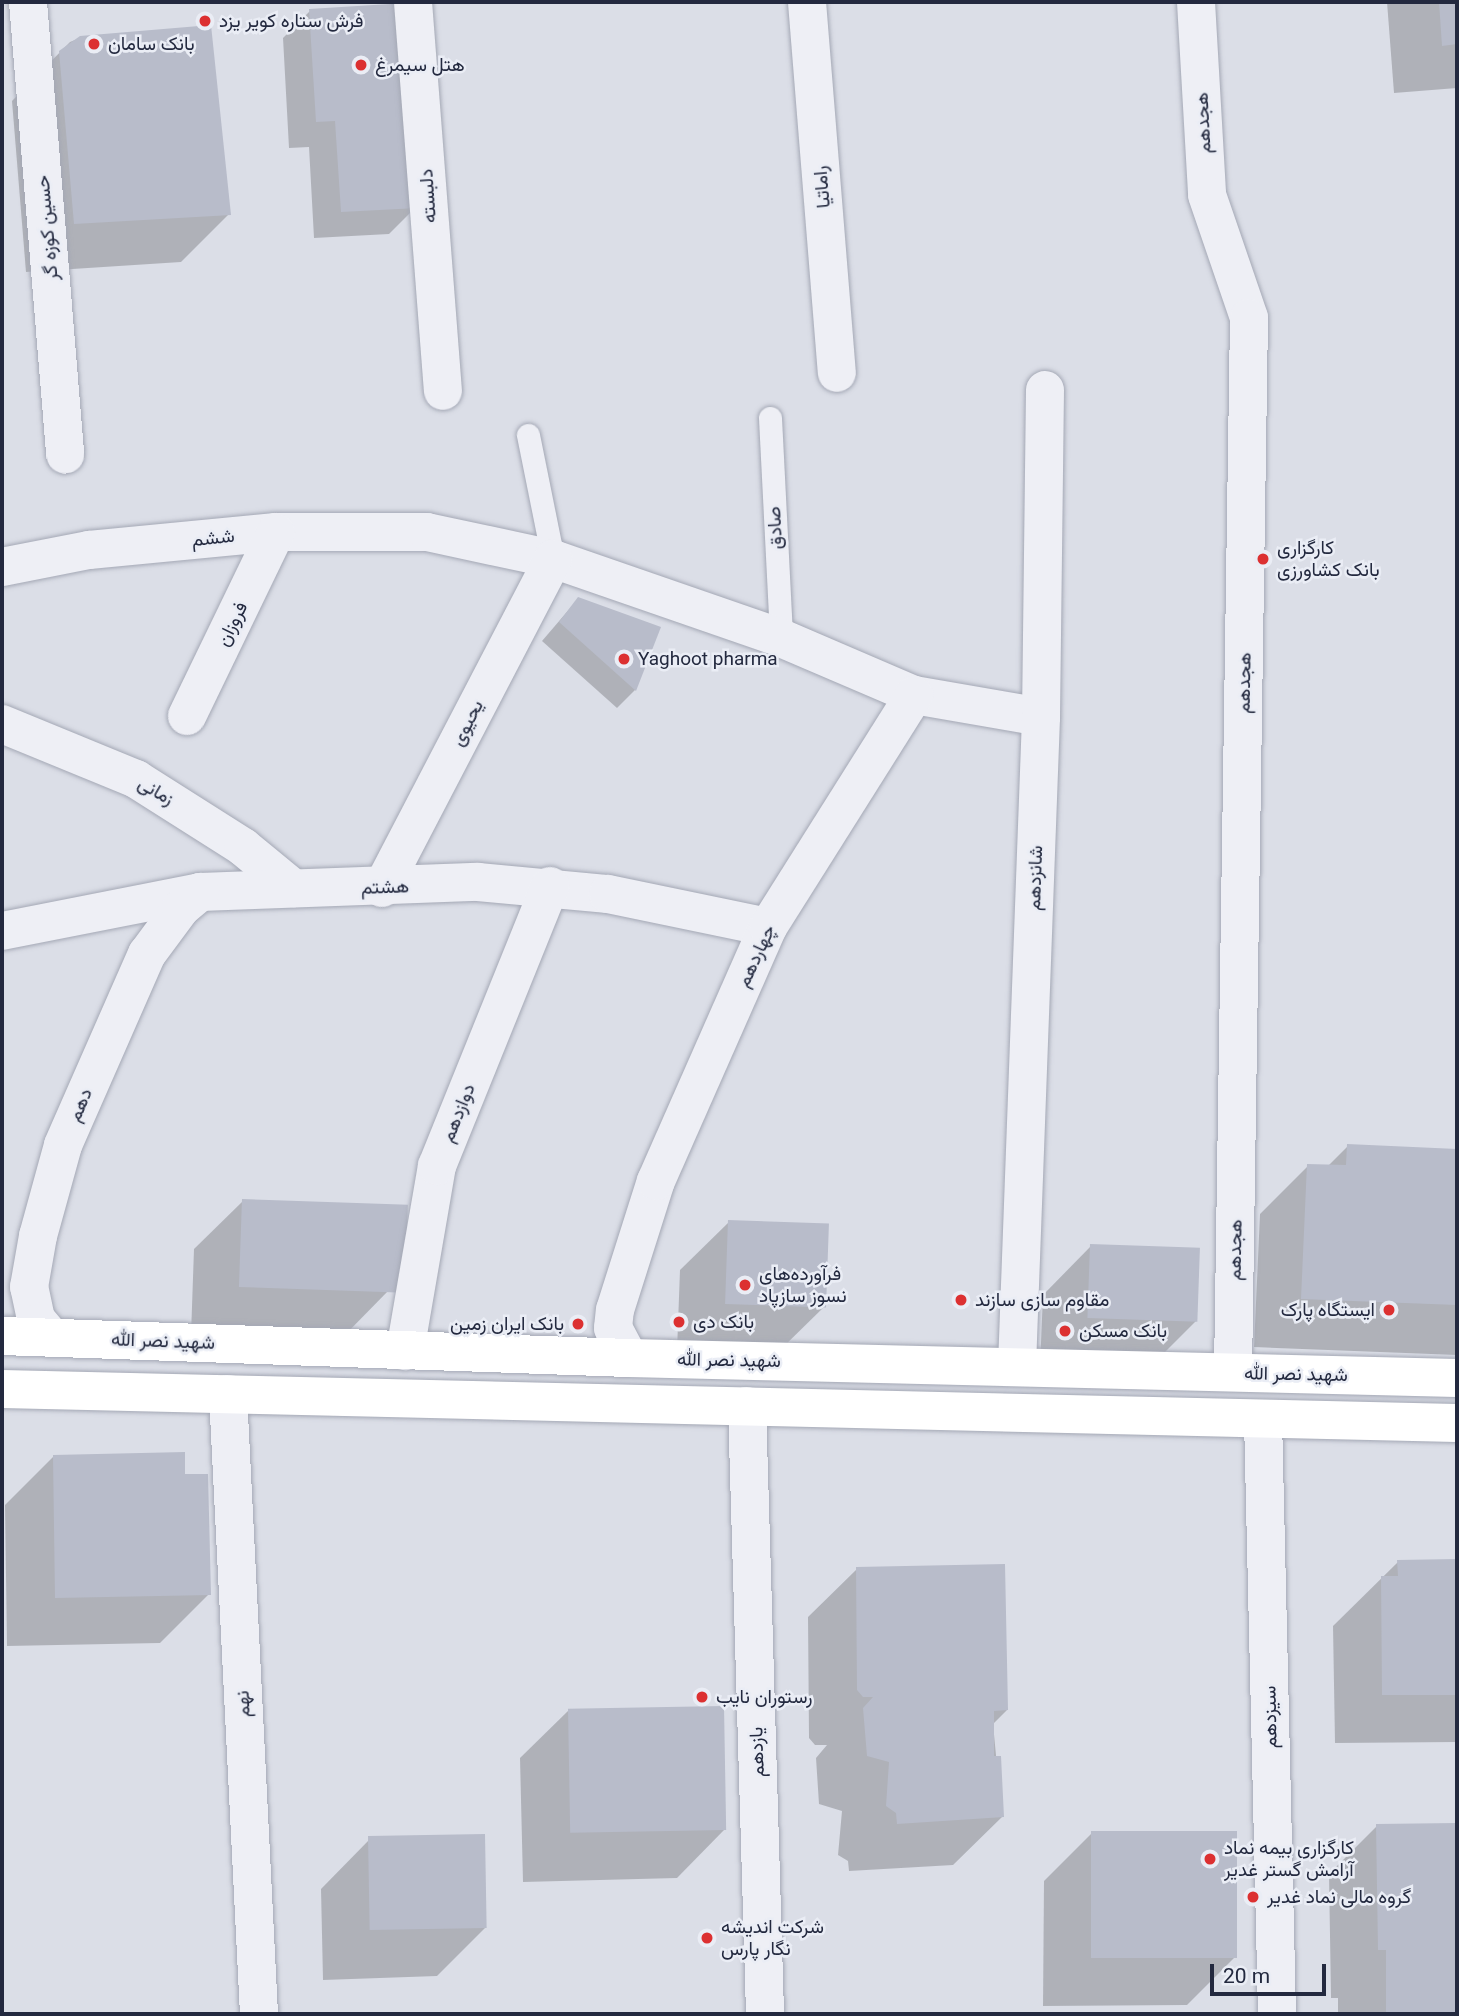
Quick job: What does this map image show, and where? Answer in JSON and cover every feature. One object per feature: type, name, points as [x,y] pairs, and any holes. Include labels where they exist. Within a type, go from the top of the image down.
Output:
[{"type":"main road","name":"شهید نصر الله","points":[[2,1336],[629,1358],[1457,1378]]},
{"type":"main road","points":[[2,1389],[1457,1423]]},
{"type":"street","name":"حسین کوزه گر","points":[[28,2],[65,454]]},
{"type":"street","name":"دلبسته","points":[[413,2],[443,391]]},
{"type":"street","name":"راماتیا","points":[[807,2],[837,373]]},
{"type":"street","name":"هجدهم","points":[[1196,2],[1207,195],[1249,318],[1233,1372]]},
{"type":"street","name":"شانزدهم","points":[[1017,1366],[1041,717],[1045,390]]},
{"type":"street","name":"ششم","points":[[2,567],[89,550],[276,532],[427,532],[553,559],[781,638],[914,695]]},
{"type":"street","name":"فروزان","points":[[187,716],[276,532]]},
{"type":"street","name":"یحیوی","points":[[382,888],[553,559]]},
{"type":"street","points":[[914,695],[1041,717]]},
{"type":"street","name":"چهاردهم","points":[[629,1358],[613,1328],[631,1246],[768,927],[914,695]]},
{"type":"street","name":"زمانی","points":[[2,724],[136,779],[243,846],[293,888]]},
{"type":"street","name":"هشتم","points":[[2,931],[200,892],[382,888],[478,882],[550,886],[768,927]]},
{"type":"street","name":"دوازدهم","points":[[405,1351],[437,1166],[550,886]]},
{"type":"street","name":"دهم","points":[[52,1338],[36,1318],[29,1287],[41,1223],[63,1145],[147,954],[181,908],[200,892]]},
{"type":"street","name":"نهم","points":[[228,1394],[259,2014]]},
{"type":"street","name":"یازدهم","points":[[747,1406],[765,2014]]},
{"type":"street","name":"سیزدهم","points":[[1263,1419],[1277,2014]]},
{"type":"lane","name":"صادق","points":[[770,418],[781,638]]},
{"type":"lane","points":[[528,435],[553,559]]},
{"type":"building","points":[[1439,2],[1457,2],[1457,44],[1442,46]]},
{"type":"building","name":"هتل سیمرغ","points":[[406,3],[418,208],[341,212],[335,121],[316,122],[309,9]]},
{"type":"building","points":[[211,25],[231,215],[74,224],[59,51],[80,36]]},
{"type":"building","name":"Yaghoot pharma","points":[[578,597],[661,627],[636,691],[559,622]]},
{"type":"building","points":[[1347,1144],[1457,1149],[1457,1305],[1301,1299],[1307,1164],[1346,1165]]},
{"type":"building","points":[[242,1199],[408,1205],[405,1293],[239,1287]]},
{"type":"building","points":[[728,1220],[829,1224],[826,1307],[725,1304]]},
{"type":"building","points":[[1090,1244],[1200,1248],[1197,1322],[1087,1318]]},
{"type":"building","points":[[185,1452],[185,1474],[208,1474],[211,1595],[55,1598],[53,1455]]},
{"type":"building","points":[[1457,1559],[1457,1695],[1382,1695],[1381,1576],[1398,1576],[1397,1560]]},
{"type":"building","points":[[1005,1564],[1008,1710],[994,1711],[994,1756],[1001,1756],[1004,1817],[897,1824],[896,1813],[886,1806],[889,1762],[867,1756],[863,1708],[873,1697],[863,1697],[857,1690],[856,1567]]},
{"type":"building","points":[[724,1706],[726,1830],[570,1833],[568,1709]]},
{"type":"building","points":[[1457,1823],[1457,2014],[1386,2014],[1386,1950],[1378,1950],[1376,1824]]},
{"type":"building","points":[[1091,1831],[1237,1831],[1237,1958],[1091,1958]]},
{"type":"building","points":[[485,1834],[487,1928],[370,1930],[368,1836]]},
{"type":"place","name":"فرش ستاره کویر یزد","points":[[205,21]]},
{"type":"place","name":"بانک سامان","points":[[94,44]]},
{"type":"place","name":"هتل سیمرغ","points":[[361,65]]},
{"type":"place","name":"کارگزاری بانک کشاورزی","points":[[1263,559]]},
{"type":"place","name":"Yaghoot pharma","points":[[624,659]]},
{"type":"place","name":"فرآورده‌های نسوز سازپاد","points":[[745,1285]]},
{"type":"place","name":"مقاوم سازی سازند","points":[[961,1300]]},
{"type":"place","name":"ایستگاه پارک","points":[[1389,1310]]},
{"type":"place","name":"بانک دی","points":[[679,1322]]},
{"type":"place","name":"بانک ایران زمین","points":[[578,1324]]},
{"type":"place","name":"بانک مسکن","points":[[1065,1331]]},
{"type":"place","name":"رستوران نایب","points":[[702,1697]]},
{"type":"place","name":"کارگزاری بیمه نماد آرامش گستر غدیر","points":[[1210,1859]]},
{"type":"place","name":"گروه مالی نماد غدیر","points":[[1253,1897]]},
{"type":"place","name":"شرکت اندیشه نگار پارس","points":[[707,1938]]}]
